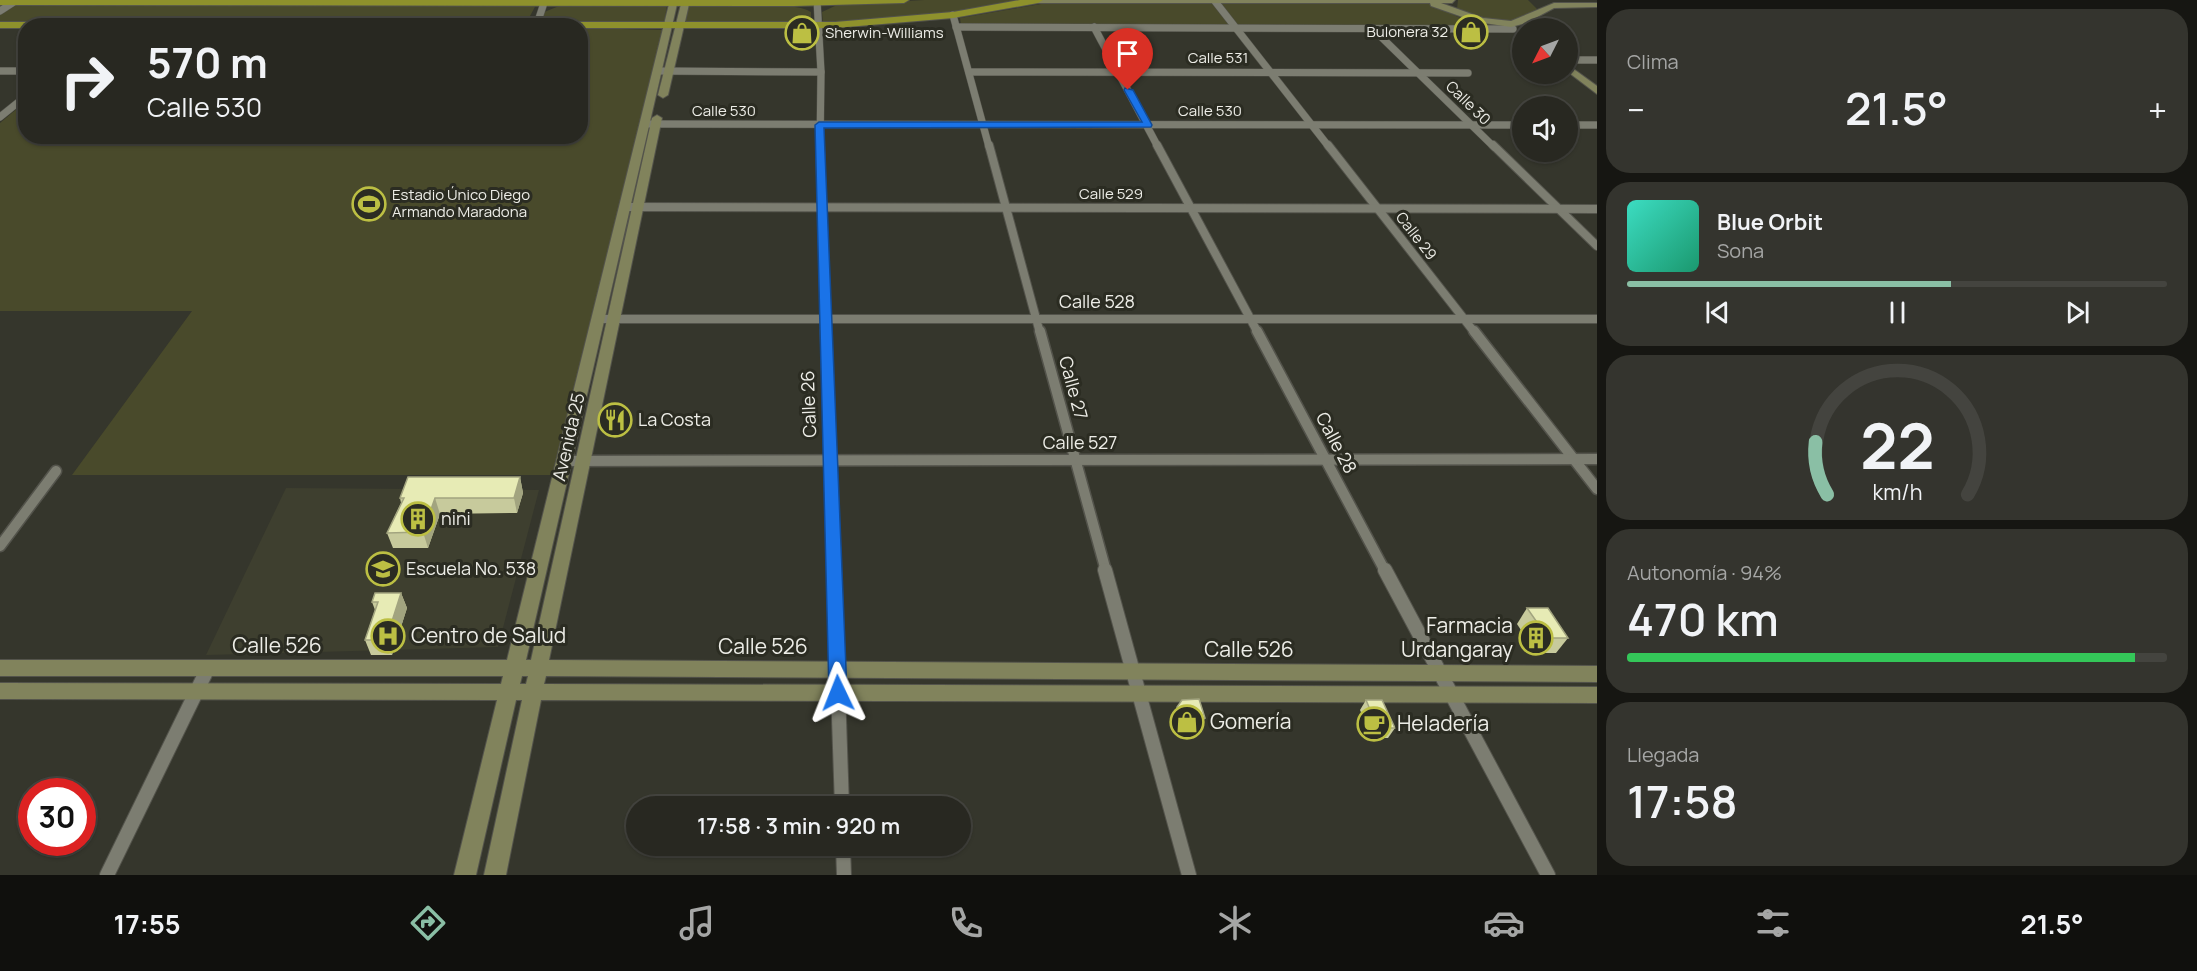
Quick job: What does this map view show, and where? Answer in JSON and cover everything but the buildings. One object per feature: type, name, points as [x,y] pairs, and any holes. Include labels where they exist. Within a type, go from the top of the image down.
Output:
[{"type":"highway","points":[[0,2],[680,1],[794,3],[810,7],[904,0]]},
{"type":"highway","points":[[588,25],[820,25],[953,15],[1035,1]]},
{"type":"highway","points":[[0,25],[18,25]]},
{"type":"main road","name":"Avenida 25","points":[[495,875],[613,318],[632,207],[680,1]]},
{"type":"main road","points":[[1035,1],[1452,3],[1467,17],[1512,29]]},
{"type":"main road","points":[[1530,18],[1540,4],[1597,4]]},
{"type":"main road","points":[[1492,23],[1512,24]]},
{"type":"main road","points":[[1578,68],[1597,83]]},
{"type":"main road","points":[[1578,76],[1597,91]]},
{"type":"main road","name":"Avenida 25","points":[[465,875],[598,318],[632,207]]},
{"type":"main road","name":"Calle 526","points":[[0,668],[539,668],[1597,674]]},
{"type":"main road","points":[[0,691],[1597,695]]},
{"type":"street","points":[[0,11],[15,1]]},
{"type":"street","points":[[539,18],[544,1]]},
{"type":"street","name":"Calle 29","points":[[1215,1],[1597,489]]},
{"type":"street","name":"Calle 26","points":[[818,5],[821,72],[819,125],[842,796]]},
{"type":"street","name":"Calle 27","points":[[953,15],[1189,875]]},
{"type":"street","points":[[1478,28],[1492,23]]},
{"type":"street","points":[[956,27],[1235,26],[1512,29]]},
{"type":"street","name":"Calle 28","points":[[1094,27],[1548,875]]},
{"type":"street","name":"Calle 30","points":[[1372,28],[1597,246]]},
{"type":"street","points":[[1578,60],[1597,60]]},
{"type":"street","points":[[0,71],[18,71]]},
{"type":"street","points":[[663,71],[821,72]]},
{"type":"street","name":"Calle 531","points":[[969,72],[1468,73]]},
{"type":"street","points":[[0,117],[18,102]]},
{"type":"street","name":"Calle 530","points":[[651,124],[1512,125]]},
{"type":"street","points":[[1578,125],[1597,125]]},
{"type":"street","name":"Calle 529","points":[[632,207],[1597,208]]},
{"type":"street","name":"Calle 528","points":[[598,318],[1597,319]]},
{"type":"street","name":"Calle 527","points":[[563,461],[1597,459]]},
{"type":"street","points":[[0,546],[56,471]]},
{"type":"street","points":[[107,875],[208,668]]},
{"type":"street","points":[[843,856],[844,875]]},
{"type":"shaded area","name":"Escuela No. 538","points":[[286,488],[539,490],[498,647],[206,655]]},
{"type":"green space","points":[[924,0],[1028,0],[967,11],[823,24],[822,12],[837,5]]},
{"type":"green space","points":[[1458,0],[1528,0],[1537,9],[1523,18],[1512,18],[1512,22],[1509,23],[1486,22],[1465,15],[1457,9]]},
{"type":"green space","points":[[1370,2],[1430,4],[1465,20],[1496,26],[970,26],[961,25],[960,18],[1041,4]]},
{"type":"green space","points":[[14,4],[536,5],[530,16],[532,18],[18,18],[18,23],[0,23],[0,14]]},
{"type":"green space","points":[[667,5],[664,24],[588,24],[588,18],[543,18],[542,13],[559,6]]},
{"type":"green space","points":[[689,5],[789,6],[811,12],[811,18],[797,23],[684,24]]},
{"type":"green space","points":[[588,28],[663,30],[552,475],[72,475],[192,311],[0,311],[0,123],[18,108],[18,144],[588,144]]},
{"type":"place","name":"Bulonera 32","points":[[1471,32]]},
{"type":"place","name":"Sherwin-Williams","points":[[802,33]]},
{"type":"place","name":"Estadio Único Diego Armando Maradona","points":[[369,204]]},
{"type":"place","name":"La Costa","points":[[615,420]]},
{"type":"place","name":"nini","points":[[418,519]]},
{"type":"place","name":"Escuela No. 538","points":[[383,569]]},
{"type":"place","name":"Centro de Salud","points":[[388,636]]},
{"type":"place","name":"Farmacia Urdangaray","points":[[1536,638]]},
{"type":"place","name":"Gomería","points":[[1187,722]]},
{"type":"place","name":"Heladería","points":[[1374,724]]},
{"type":"route","points":[[838,693],[819,125],[1148,125],[1128,90]]}]
